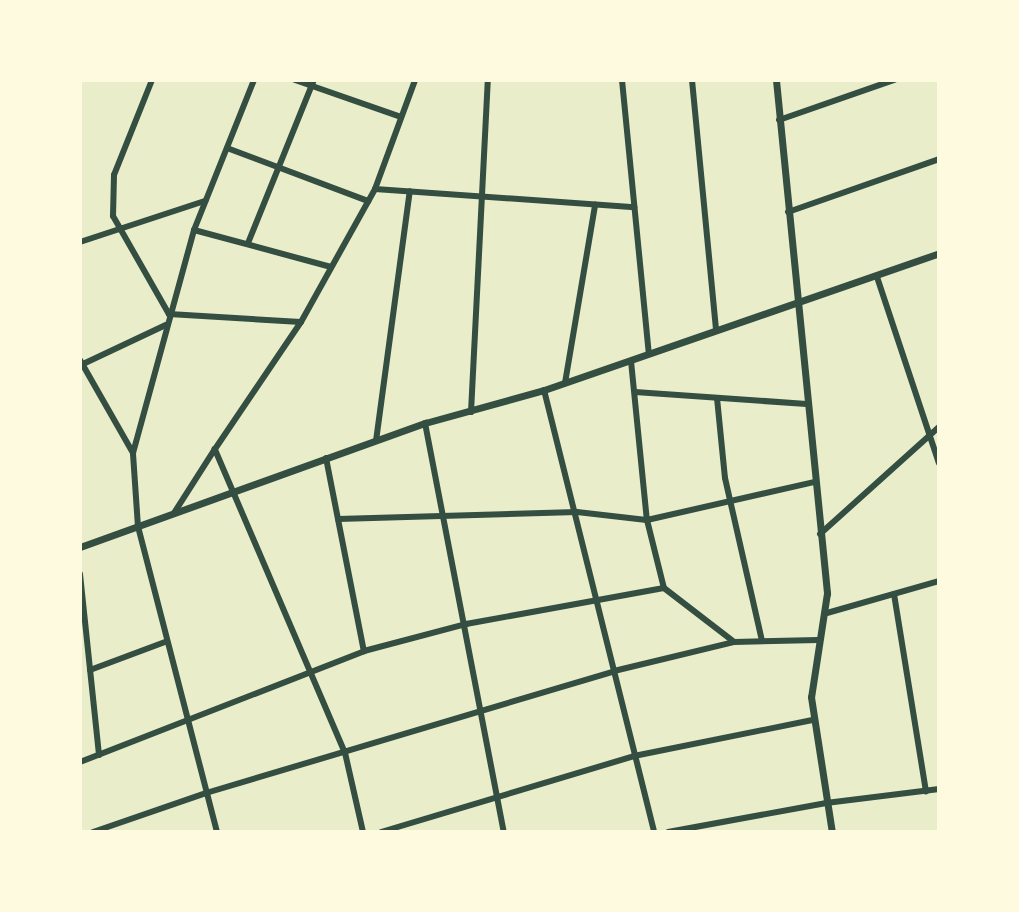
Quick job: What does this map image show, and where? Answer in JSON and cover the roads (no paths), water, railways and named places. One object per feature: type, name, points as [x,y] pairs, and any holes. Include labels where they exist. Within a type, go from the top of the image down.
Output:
[{"type":"street","points":[[152,80],[114,175],[113,216],[169,314]]},
{"type":"street","points":[[217,832],[165,642],[138,527],[133,453],[194,230],[254,80]]},
{"type":"street","points":[[295,80],[312,83],[401,117]]},
{"type":"street","points":[[174,514],[301,322],[375,189],[415,80]]},
{"type":"street","points":[[471,412],[488,80]]},
{"type":"street","points":[[622,80],[649,354]]},
{"type":"street","points":[[692,80],[716,329]]},
{"type":"street","points":[[776,80],[827,613],[818,640],[812,720],[832,832]]},
{"type":"street","points":[[779,120],[894,80]]},
{"type":"street","points":[[248,243],[312,83]]},
{"type":"street","points":[[227,148],[368,201]]},
{"type":"street","points":[[788,212],[939,159]]},
{"type":"street","points":[[375,189],[634,207]]},
{"type":"street","points":[[376,441],[410,191]]},
{"type":"street","points":[[80,242],[205,201]]},
{"type":"street","points":[[565,383],[595,205]]},
{"type":"street","points":[[194,230],[331,267]]},
{"type":"street","points":[[80,547],[425,423],[544,390],[939,253]]},
{"type":"street","points":[[877,277],[928,438],[939,463]]},
{"type":"street","points":[[169,314],[301,322]]},
{"type":"street","points":[[133,453],[82,362],[166,325]]},
{"type":"street","points":[[631,361],[647,520],[664,588],[734,642]]},
{"type":"street","points":[[544,390],[577,512],[654,832]]},
{"type":"street","points":[[635,392],[807,404]]},
{"type":"street","points":[[717,398],[732,501],[762,641]]},
{"type":"street","points":[[425,423],[466,624],[477,714],[504,832]]},
{"type":"street","points":[[820,534],[939,427]]},
{"type":"street","points":[[215,449],[230,492],[314,672],[345,753],[363,832]]},
{"type":"street","points":[[326,458],[364,651]]},
{"type":"street","points":[[338,519],[577,512],[647,520],[814,482]]},
{"type":"street","points":[[80,574],[99,755]]},
{"type":"street","points":[[827,613],[939,581]]},
{"type":"street","points":[[80,762],[364,651],[466,624],[664,588]]},
{"type":"street","points":[[894,594],[926,791]]},
{"type":"street","points":[[93,832],[206,793],[614,671],[734,642],[818,640]]},
{"type":"street","points":[[90,670],[165,642]]},
{"type":"street","points":[[381,832],[634,756],[812,720]]},
{"type":"street","points":[[668,832],[826,803],[939,789]]}]
